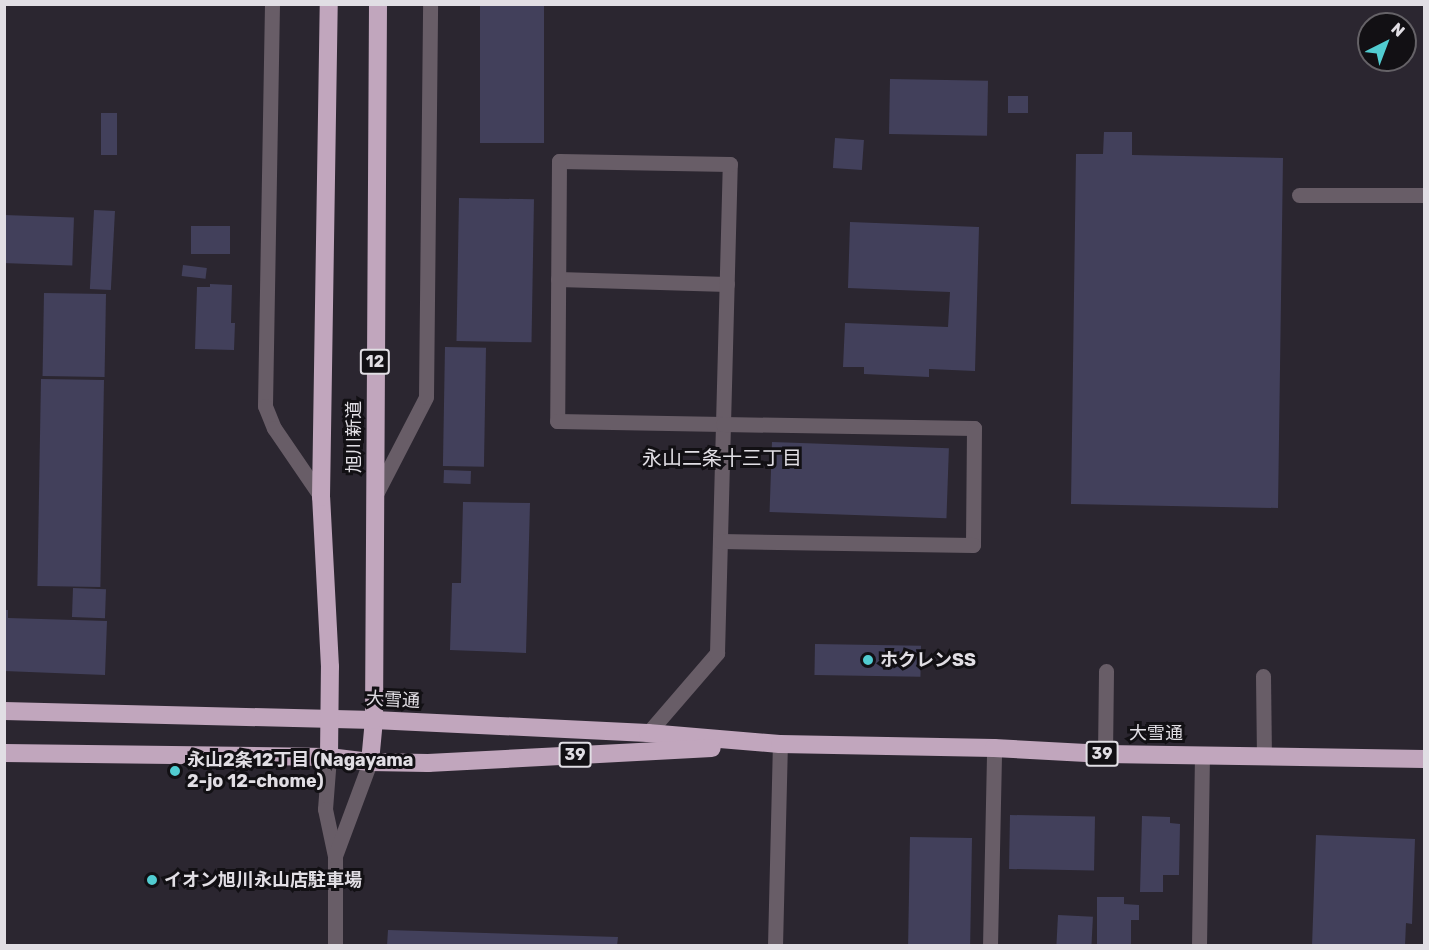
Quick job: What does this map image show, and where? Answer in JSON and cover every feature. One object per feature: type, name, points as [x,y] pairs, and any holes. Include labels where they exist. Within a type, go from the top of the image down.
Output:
[{"type":"highway","name":"旭川新道","points":[[329,4],[321,497],[330,718],[329,757]]},
{"type":"highway","name":"旭川新道","points":[[370,762],[374,720],[378,4]]},
{"type":"highway","name":"大雪通","points":[[4,711],[330,718],[648,733],[780,744],[994,748],[1105,754],[1425,759]]},
{"type":"highway","name":"大雪通","points":[[4,753],[329,757],[370,762],[428,763],[780,744]]},
{"type":"street","points":[[272,4],[265,406],[274,428],[321,497]]},
{"type":"street","points":[[375,496],[426,397],[430,4]]},
{"type":"street","points":[[648,733],[717,652],[723,424],[727,284],[730,164],[559,161],[557,421],[723,424],[974,428],[973,544],[720,541]]},
{"type":"street","points":[[1299,195],[1425,195]]},
{"type":"street","points":[[558,279],[727,284]]},
{"type":"street","points":[[1105,754],[1106,671]]},
{"type":"street","points":[[1263,676],[1264,757]]},
{"type":"street","points":[[775,945],[780,744]]},
{"type":"street","points":[[990,945],[994,748]]},
{"type":"street","points":[[1199,945],[1202,754]]},
{"type":"street","points":[[329,757],[325,808],[335,856],[335,945]]},
{"type":"street","points":[[335,856],[370,762]]},
{"type":"building","points":[[480,4],[544,4],[544,143],[480,143]]},
{"type":"building","points":[[890,79],[988,81],[987,136],[889,134]]},
{"type":"building","points":[[1008,96],[1028,96],[1028,113],[1008,113]]},
{"type":"building","points":[[101,113],[117,113],[117,155],[101,155]]},
{"type":"building","points":[[1104,132],[1132,132],[1132,155],[1283,158],[1278,508],[1071,504],[1076,154],[1103,154]]},
{"type":"building","points":[[835,138],[864,140],[862,170],[833,168]]},
{"type":"building","points":[[459,198],[534,199],[531,342],[457,341]]},
{"type":"building","points":[[94,210],[115,211],[111,290],[90,289]]},
{"type":"building","points":[[4,215],[74,217],[72,265],[4,263]]},
{"type":"building","points":[[850,222],[979,227],[975,371],[929,369],[929,377],[864,374],[864,367],[843,367],[845,323],[948,327],[950,292],[848,288]]},
{"type":"building","points":[[191,226],[230,226],[230,254],[191,254]]},
{"type":"building","points":[[183,265],[207,268],[205,279],[182,276]]},
{"type":"building","points":[[210,284],[232,285],[231,323],[235,323],[234,350],[195,349],[197,287],[210,287]]},
{"type":"building","points":[[44,293],[106,294],[105,377],[43,376]]},
{"type":"building","points":[[445,347],[486,348],[484,467],[443,466]]},
{"type":"building","points":[[41,379],[104,380],[100,587],[37,586]]},
{"type":"building","points":[[772,442],[949,448],[946,518],[770,512]]},
{"type":"building","points":[[444,470],[471,471],[471,484],[444,483]]},
{"type":"building","points":[[463,502],[530,503],[526,653],[450,650],[452,583],[461,583]]},
{"type":"building","points":[[73,588],[106,589],[105,618],[72,617]]},
{"type":"building","points":[[4,610],[8,610],[8,618],[107,621],[105,675],[4,671]]},
{"type":"building","name":"ホクレンSS","points":[[815,644],[921,646],[920,677],[814,675]]},
{"type":"building","points":[[1010,815],[1095,816],[1094,870],[1009,869]]},
{"type":"building","points":[[1142,816],[1170,817],[1170,823],[1180,824],[1179,875],[1163,875],[1163,892],[1140,892]]},
{"type":"building","points":[[1316,835],[1415,839],[1412,924],[1406,923],[1405,946],[1312,946]]},
{"type":"building","points":[[910,837],[972,838],[970,946],[908,946]]},
{"type":"building","points":[[1097,897],[1124,897],[1124,904],[1139,905],[1139,920],[1131,920],[1131,946],[1097,946]]},
{"type":"building","points":[[1058,915],[1093,917],[1091,946],[1056,946]]},
{"type":"building","points":[[388,930],[618,937],[617,946],[387,946]]},
{"type":"place","name":"ホクレンSS","points":[[868,660]]},
{"type":"place","name":"永山2条12丁目 (Nagayama 2-jo 12-chome)","points":[[175,771]]},
{"type":"place","name":"イオン旭川永山店駐車場","points":[[152,880]]},
{"type":"district","name":"永山二条十三丁目","points":[[722,458]]}]
